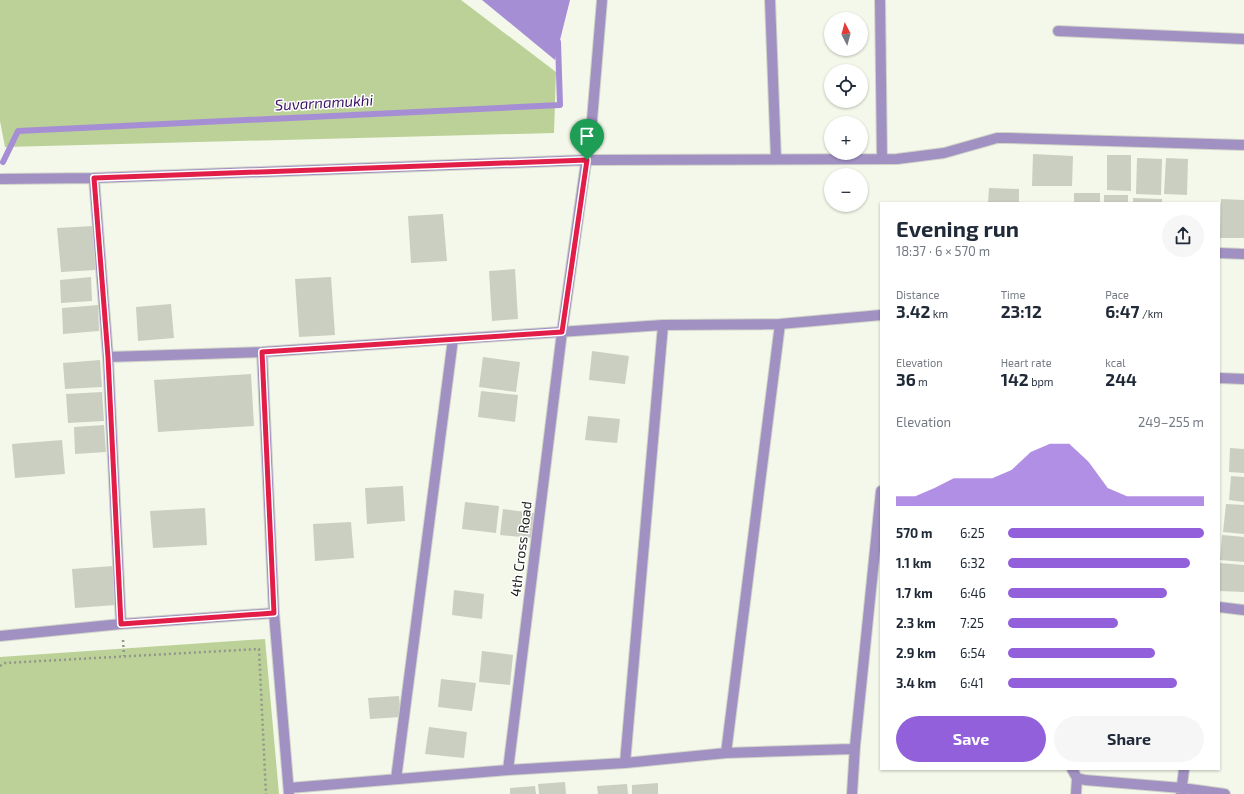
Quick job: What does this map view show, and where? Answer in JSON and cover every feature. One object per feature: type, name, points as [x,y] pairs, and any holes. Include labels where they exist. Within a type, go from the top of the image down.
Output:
[{"type":"street","name":"4th Cross Road","points":[[508,770],[562,332],[587,160],[602,0]]},
{"type":"street","points":[[770,0],[776,159]]},
{"type":"street","points":[[880,0],[882,159]]},
{"type":"street","points":[[1058,30],[1244,39]]},
{"type":"street","points":[[0,179],[94,178],[587,160],[882,159],[944,153],[997,138],[1244,146]]},
{"type":"street","points":[[94,178],[108,357],[121,624]]},
{"type":"street","points":[[1220,253],[1244,254]]},
{"type":"street","points":[[108,357],[262,352],[663,325],[780,324],[880,315]]},
{"type":"street","points":[[726,752],[780,324]]},
{"type":"street","points":[[625,763],[663,325]]},
{"type":"street","points":[[396,779],[453,339]]},
{"type":"street","points":[[262,352],[274,613],[289,791],[396,779],[625,763],[726,752],[852,749],[855,746]]},
{"type":"street","points":[[1220,378],[1244,379]]},
{"type":"street","points":[[852,794],[855,746],[880,501]]},
{"type":"street","points":[[1220,607],[1244,610]]},
{"type":"street","points":[[0,636],[121,624],[274,613]]},
{"type":"street","points":[[1181,791],[1184,770]]},
{"type":"street","points":[[1075,773],[1084,780],[1181,791],[1225,794]]},
{"type":"street","points":[[1075,773],[1076,794]]},
{"type":"path","points":[[0,666],[5,663],[259,649],[266,794]]},
{"type":"green space","points":[[0,0],[461,0],[556,72],[554,133],[5,147],[0,121]]},
{"type":"green space","points":[[265,639],[279,794],[0,794],[0,657]]},
{"type":"shaded area","points":[[482,0],[570,0],[555,60]]},
{"type":"building","points":[[1033,154],[1073,156],[1072,186],[1032,186]]},
{"type":"building","points":[[1107,155],[1131,155],[1131,191],[1107,190]]},
{"type":"building","points":[[1137,158],[1162,159],[1161,195],[1136,194]]},
{"type":"building","points":[[1166,158],[1188,159],[1187,195],[1164,194]]},
{"type":"building","points":[[989,188],[1019,189],[1019,202],[988,202]]},
{"type":"building","points":[[1074,193],[1100,193],[1100,202],[1074,202]]},
{"type":"building","points":[[1104,195],[1128,195],[1128,202],[1104,202]]},
{"type":"building","points":[[1133,198],[1162,199],[1162,202],[1133,202]]},
{"type":"building","points":[[1221,199],[1244,200],[1244,238],[1220,238]]},
{"type":"building","points":[[443,214],[447,261],[411,263],[408,216]]},
{"type":"building","points":[[93,226],[96,270],[61,272],[57,228]]},
{"type":"building","points":[[515,269],[518,319],[492,321],[489,271]]},
{"type":"building","points":[[91,277],[92,301],[61,303],[60,280]]},
{"type":"building","points":[[331,277],[335,335],[299,337],[295,279]]},
{"type":"building","points":[[171,304],[174,338],[138,341],[136,307]]},
{"type":"building","points":[[98,305],[99,331],[63,334],[62,308]]},
{"type":"building","points":[[592,351],[629,356],[625,384],[589,380]]},
{"type":"building","points":[[483,357],[520,362],[516,392],[479,387]]},
{"type":"building","points":[[100,360],[102,387],[65,389],[63,363]]},
{"type":"building","points":[[251,374],[254,426],[158,432],[154,380]]},
{"type":"building","points":[[481,391],[518,395],[515,422],[478,417]]},
{"type":"building","points":[[102,392],[104,421],[68,423],[66,394]]},
{"type":"building","points":[[588,416],[620,419],[617,443],[585,440]]},
{"type":"building","points":[[104,425],[106,452],[75,454],[74,427]]},
{"type":"building","points":[[62,440],[65,474],[15,478],[12,444]]},
{"type":"building","points":[[1230,448],[1244,449],[1244,473],[1229,472]]},
{"type":"building","points":[[1231,476],[1244,477],[1244,502],[1229,500]]},
{"type":"building","points":[[403,486],[405,521],[367,524],[365,488]]},
{"type":"building","points":[[465,502],[499,506],[496,533],[462,529]]},
{"type":"building","points":[[1226,504],[1244,505],[1244,534],[1223,532]]},
{"type":"building","points":[[205,508],[207,545],[153,548],[150,511]]},
{"type":"building","points":[[503,509],[534,513],[532,538],[500,535]]},
{"type":"building","points":[[351,522],[354,558],[315,561],[313,524]]},
{"type":"building","points":[[1222,535],[1244,537],[1244,562],[1220,560]]},
{"type":"building","points":[[1220,563],[1244,565],[1244,592],[1220,591]]},
{"type":"building","points":[[113,566],[116,605],[75,608],[72,569]]},
{"type":"building","points":[[454,590],[484,594],[482,619],[452,615]]},
{"type":"building","points":[[482,651],[513,655],[510,685],[479,682]]},
{"type":"building","points":[[441,679],[476,683],[472,711],[438,707]]},
{"type":"building","points":[[399,696],[401,717],[370,719],[368,698]]},
{"type":"building","points":[[429,727],[467,732],[464,758],[425,754]]},
{"type":"building","points":[[565,782],[566,794],[539,794],[538,784]]},
{"type":"building","points":[[658,783],[658,794],[632,794],[632,785]]},
{"type":"building","points":[[627,784],[628,794],[598,794],[597,786]]},
{"type":"building","points":[[535,786],[536,794],[510,794],[510,788]]},
{"type":"waterway","name":"Suvarnamukhi","points":[[3,162],[18,131],[560,105],[558,42]]},
{"type":"route","points":[[587,160],[562,332],[262,352],[274,613],[121,624],[108,357],[94,178],[587,160]]}]
